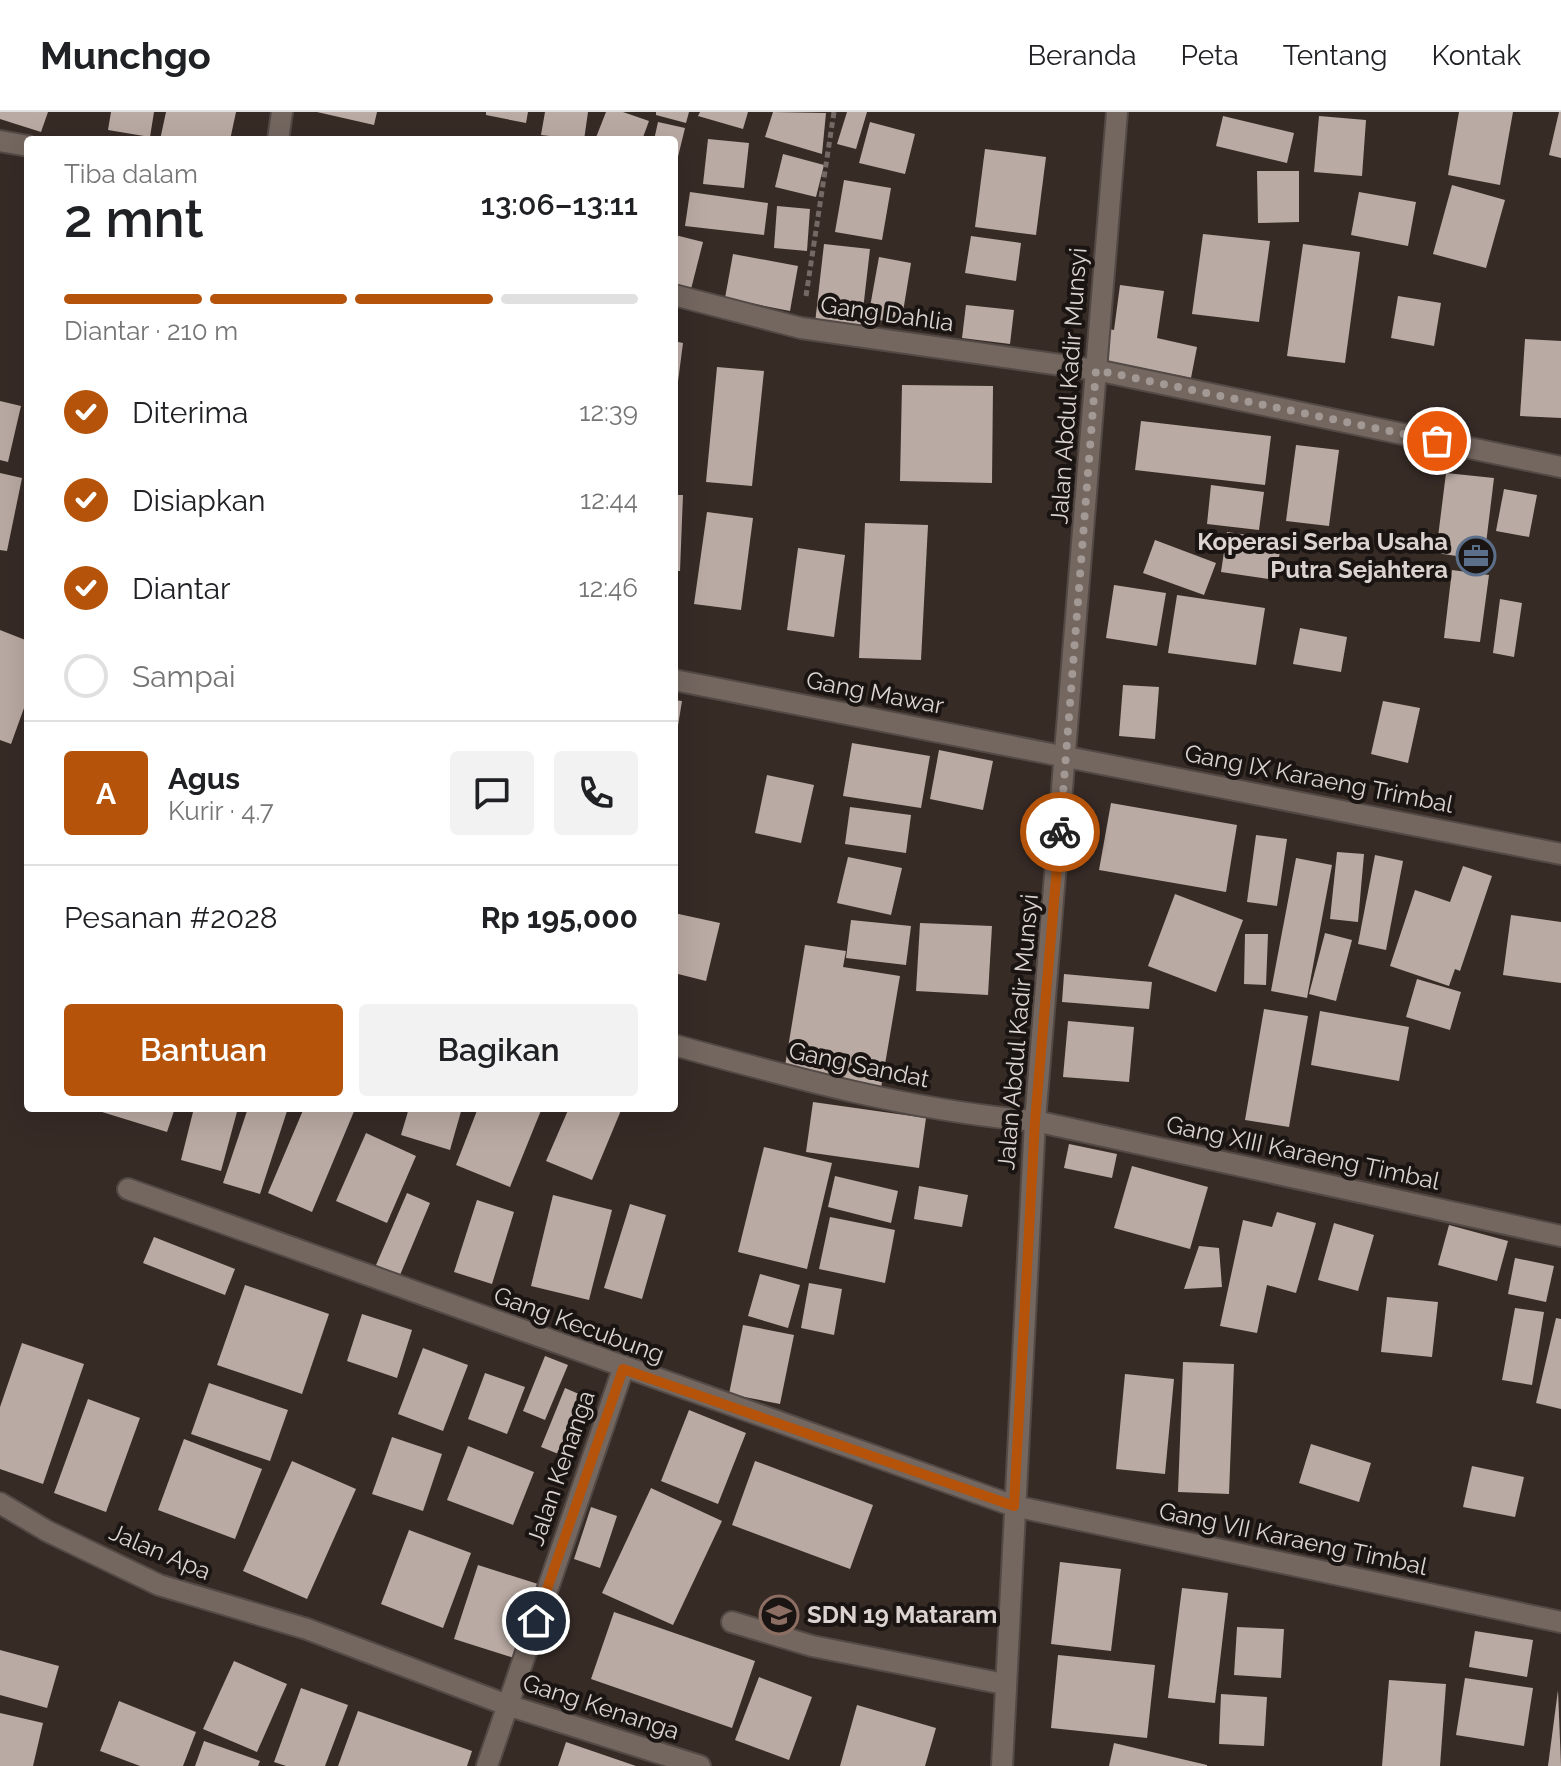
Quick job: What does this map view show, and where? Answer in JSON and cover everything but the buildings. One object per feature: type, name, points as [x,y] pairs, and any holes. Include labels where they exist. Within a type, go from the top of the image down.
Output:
[{"type":"street","points":[[279,136],[282,112]]},
{"type":"street","name":"Jalan Abdul Kadir Munsyi","points":[[1002,1766],[1035,1121],[1117,112]]},
{"type":"street","points":[[0,141],[24,145]]},
{"type":"street","name":"Gang Dahlia","points":[[678,296],[801,328],[1096,370],[1561,467]]},
{"type":"street","name":"Gang Mawar","points":[[678,681],[1067,756]]},
{"type":"street","name":"Gang IX Karaeng Trimbal","points":[[1067,756],[1561,854]]},
{"type":"street","name":"Gang Sandat","points":[[678,1046],[825,1087],[977,1116],[1035,1121]]},
{"type":"street","name":"Gang XIII Karaeng Timbal","points":[[1035,1121],[1561,1236]]},
{"type":"street","name":"Gang Kecubung","points":[[128,1189],[623,1369],[1014,1506]]},
{"type":"street","name":"Jalan Kenanga","points":[[487,1766],[623,1369]]},
{"type":"street","name":"Jalan Apa","points":[[0,1503],[47,1531],[159,1585],[307,1629]]},
{"type":"street","name":"Gang VII Karaeng Timbal","points":[[1014,1506],[1561,1622]]},
{"type":"street","points":[[732,1622],[812,1646],[1004,1684]]},
{"type":"street","name":"Gang Kenanga","points":[[307,1629],[507,1705],[700,1766]]},
{"type":"path","points":[[801,328],[834,112]]},
{"type":"way so far","points":[[1060,832],[1096,370],[1437,441]]},
{"type":"place","name":"Koperasi Serba Usaha Putra Sejahtera","points":[[1476,556]]},
{"type":"place","name":"SDN 19 Mataram","points":[[779,1615]]},
{"type":"route","points":[[536,1621],[623,1369],[1014,1506],[1035,1121],[1060,832]]}]
